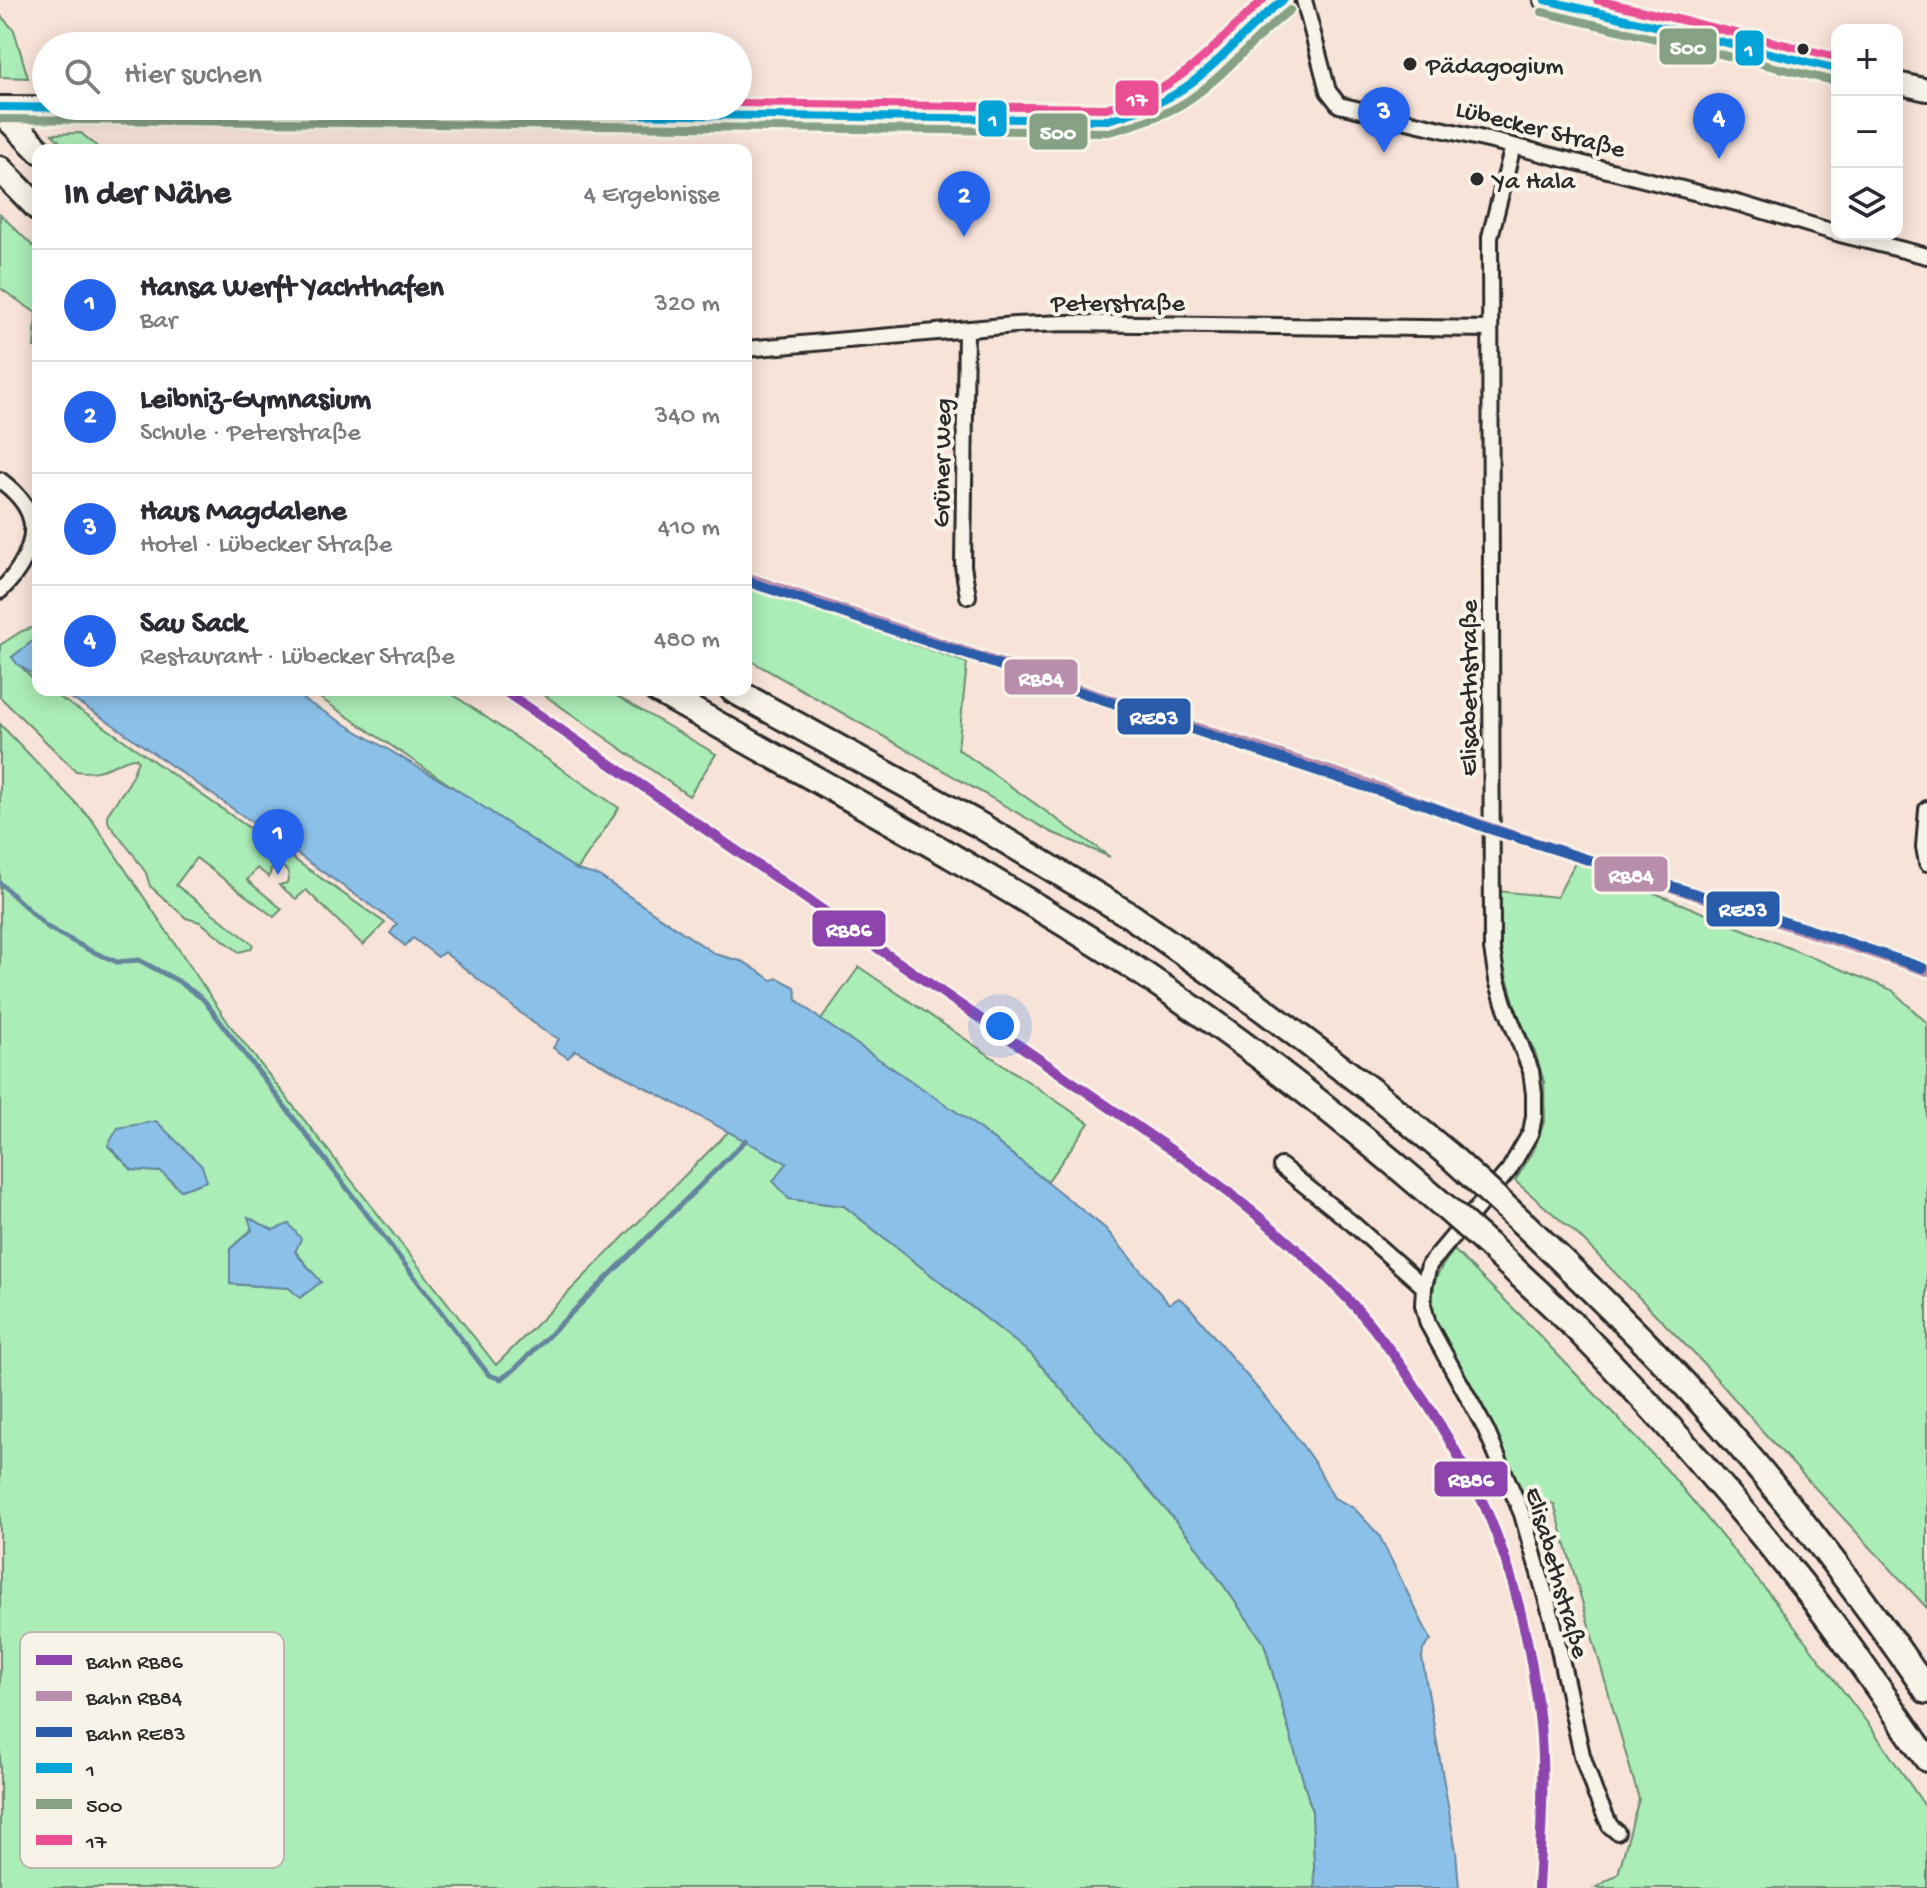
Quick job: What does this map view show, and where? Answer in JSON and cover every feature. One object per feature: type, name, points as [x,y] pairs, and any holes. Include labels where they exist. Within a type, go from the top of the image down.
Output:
[{"type":"highway","points":[[0,109],[33,144]]},
{"type":"highway","points":[[0,169],[9,186],[32,203]]},
{"type":"highway","points":[[668,696],[1016,894],[1114,955],[1276,1069],[1361,1135],[1487,1244],[1574,1326],[1649,1405],[1790,1569],[1927,1759]]},
{"type":"highway","points":[[744,696],[976,823],[1131,916],[1261,1007],[1373,1092],[1449,1155],[1600,1297],[1677,1376],[1820,1544],[1927,1691]]},
{"type":"main road","points":[[752,115],[1108,120],[1150,107],[1184,89],[1261,15],[1283,0]]},
{"type":"main road","points":[[1545,0],[1569,3],[1831,68]]},
{"type":"main road","points":[[1903,84],[1927,90]]},
{"type":"main road","points":[[0,109],[32,109]]},
{"type":"street","name":"Lübecker Straße","points":[[1304,0],[1328,91],[1339,105],[1741,204],[1831,232]]},
{"type":"street","name":"Elisabethstraße","points":[[1513,146],[1490,237],[1492,949],[1504,1003],[1531,1071],[1534,1116],[1531,1132],[1509,1170],[1429,1265],[1423,1305],[1428,1324],[1486,1430],[1522,1514],[1553,1622],[1582,1755],[1595,1793],[1610,1826],[1617,1832]]},
{"type":"street","name":"Lübecker Straße","points":[[1863,240],[1927,256]]},
{"type":"street","name":"Peterstraße","points":[[752,348],[1066,323],[1490,329]]},
{"type":"street","name":"Grüner Weg","points":[[966,330],[963,566],[968,596]]},
{"type":"street","points":[[0,480],[23,502],[31,518],[28,549],[19,569],[0,591]]},
{"type":"street","points":[[1927,809],[1924,847],[1927,863]]},
{"type":"street","points":[[1281,1166],[1424,1287]]},
{"type":"green space","points":[[0,15],[14,30],[28,78],[0,77]]},
{"type":"green space","points":[[81,133],[94,144],[62,144],[52,134]]},
{"type":"green space","points":[[0,214],[32,245],[32,310],[0,288]]},
{"type":"green space","points":[[752,588],[967,663],[958,749],[1110,857],[1051,832],[752,661]]},
{"type":"green space","points":[[32,628],[32,642],[12,657],[32,678],[32,696],[57,696],[92,718],[385,923],[363,945],[306,890],[296,899],[279,885],[287,883],[289,873],[281,865],[271,869],[269,877],[257,868],[247,880],[282,909],[274,917],[196,858],[176,885],[253,944],[251,949],[239,952],[200,922],[186,918],[150,886],[146,873],[109,824],[107,815],[129,783],[138,761],[136,758],[97,771],[76,771],[0,697],[0,645]]},
{"type":"green space","points":[[317,696],[455,696],[619,808],[577,870]]},
{"type":"green space","points":[[546,696],[616,696],[716,754],[689,796]]},
{"type":"green space","points":[[0,724],[92,820],[229,1024],[496,1365],[729,1131],[787,1163],[789,1199],[844,1206],[1031,1354],[1191,1539],[1264,1643],[1312,1811],[1315,1888],[0,1888]],"holes":[[[108,1146],[206,1181],[181,1190],[161,1172],[132,1170]],[[252,1229],[273,1230],[295,1251],[321,1282],[289,1288],[230,1284],[230,1249]]]},
{"type":"green space","points":[[1576,861],[1892,990],[1927,1023],[1927,1608],[1703,1363],[1579,1236],[1515,1181],[1534,1150],[1545,1119],[1544,1082],[1518,1015],[1496,940],[1497,891],[1557,897]]},
{"type":"green space","points":[[859,967],[1089,1123],[1047,1182],[967,1119],[821,1020]]},
{"type":"green space","points":[[1454,1250],[1668,1471],[1775,1601],[1872,1729],[1927,1809],[1927,1888],[1595,1888],[1618,1874],[1639,1799],[1554,1504],[1520,1491],[1434,1322],[1435,1283]]},
{"type":"water","points":[[32,642],[32,673],[17,664],[12,657]]},
{"type":"water","points":[[68,696],[297,696],[467,796],[577,870],[599,876],[715,954],[744,962],[772,980],[778,978],[795,987],[797,1000],[821,1020],[967,1119],[1105,1228],[1169,1304],[1179,1298],[1187,1304],[1288,1425],[1334,1498],[1354,1508],[1379,1535],[1431,1640],[1423,1650],[1422,1658],[1456,1851],[1459,1888],[1315,1888],[1312,1811],[1264,1643],[1191,1539],[1031,1354],[844,1206],[789,1199],[773,1181],[787,1163],[575,1050],[568,1058],[553,1048],[559,1039],[541,1029],[444,952],[438,957],[413,938],[405,946],[390,933],[397,924]]},
{"type":"water","points":[[156,1121],[202,1166],[207,1181],[181,1190],[161,1172],[132,1170],[108,1145],[118,1128]]},
{"type":"water","points":[[248,1217],[273,1230],[289,1224],[301,1239],[295,1252],[321,1282],[300,1298],[289,1288],[230,1284],[230,1249],[252,1230]]},
{"type":"waterway","points":[[0,883],[47,927],[117,962],[139,960],[203,999],[489,1375],[501,1379],[515,1369],[746,1140]]},
{"type":"rail line","name":"RB84","points":[[752,579],[1927,971]]},
{"type":"rail line","name":"RE83","points":[[752,583],[1426,805],[1487,828],[1923,968]]},
{"type":"rail line","name":"RB86","points":[[512,696],[1193,1165],[1299,1251],[1367,1320],[1412,1382],[1466,1468],[1505,1559],[1527,1641],[1540,1724],[1542,1786],[1538,1888]]},
{"type":"transit line","name":"17","points":[[752,103],[1106,108],[1170,83],[1207,54],[1263,0]]},
{"type":"transit line","name":"1","points":[[752,116],[1108,120],[1153,105],[1178,92],[1206,71],[1283,0]]},
{"type":"transit line","name":"1","points":[[1545,0],[1831,68]]},
{"type":"transit line","name":"17","points":[[1597,0],[1831,56]]},
{"type":"transit line","name":"500","points":[[85,120],[1109,132],[1148,120],[1199,93],[1290,10]]},
{"type":"transit line","name":"500","points":[[1542,12],[1831,80]]},
{"type":"transit line","name":"1","points":[[0,107],[32,107]]},
{"type":"transit line","name":"500","points":[[0,119],[32,119]]},
{"type":"place","name":"Pädagogium","points":[[1410,64]]},
{"type":"place","name":"Haus Magdalene","points":[[1384,153]]},
{"type":"place","name":"Sau Sack","points":[[1719,159]]},
{"type":"place","name":"Ya Hala","points":[[1477,179]]},
{"type":"place","name":"Leibniz-Gymnasium","points":[[964,237]]},
{"type":"place","name":"Hansa Werft Yachthafen","points":[[278,875]]}]
